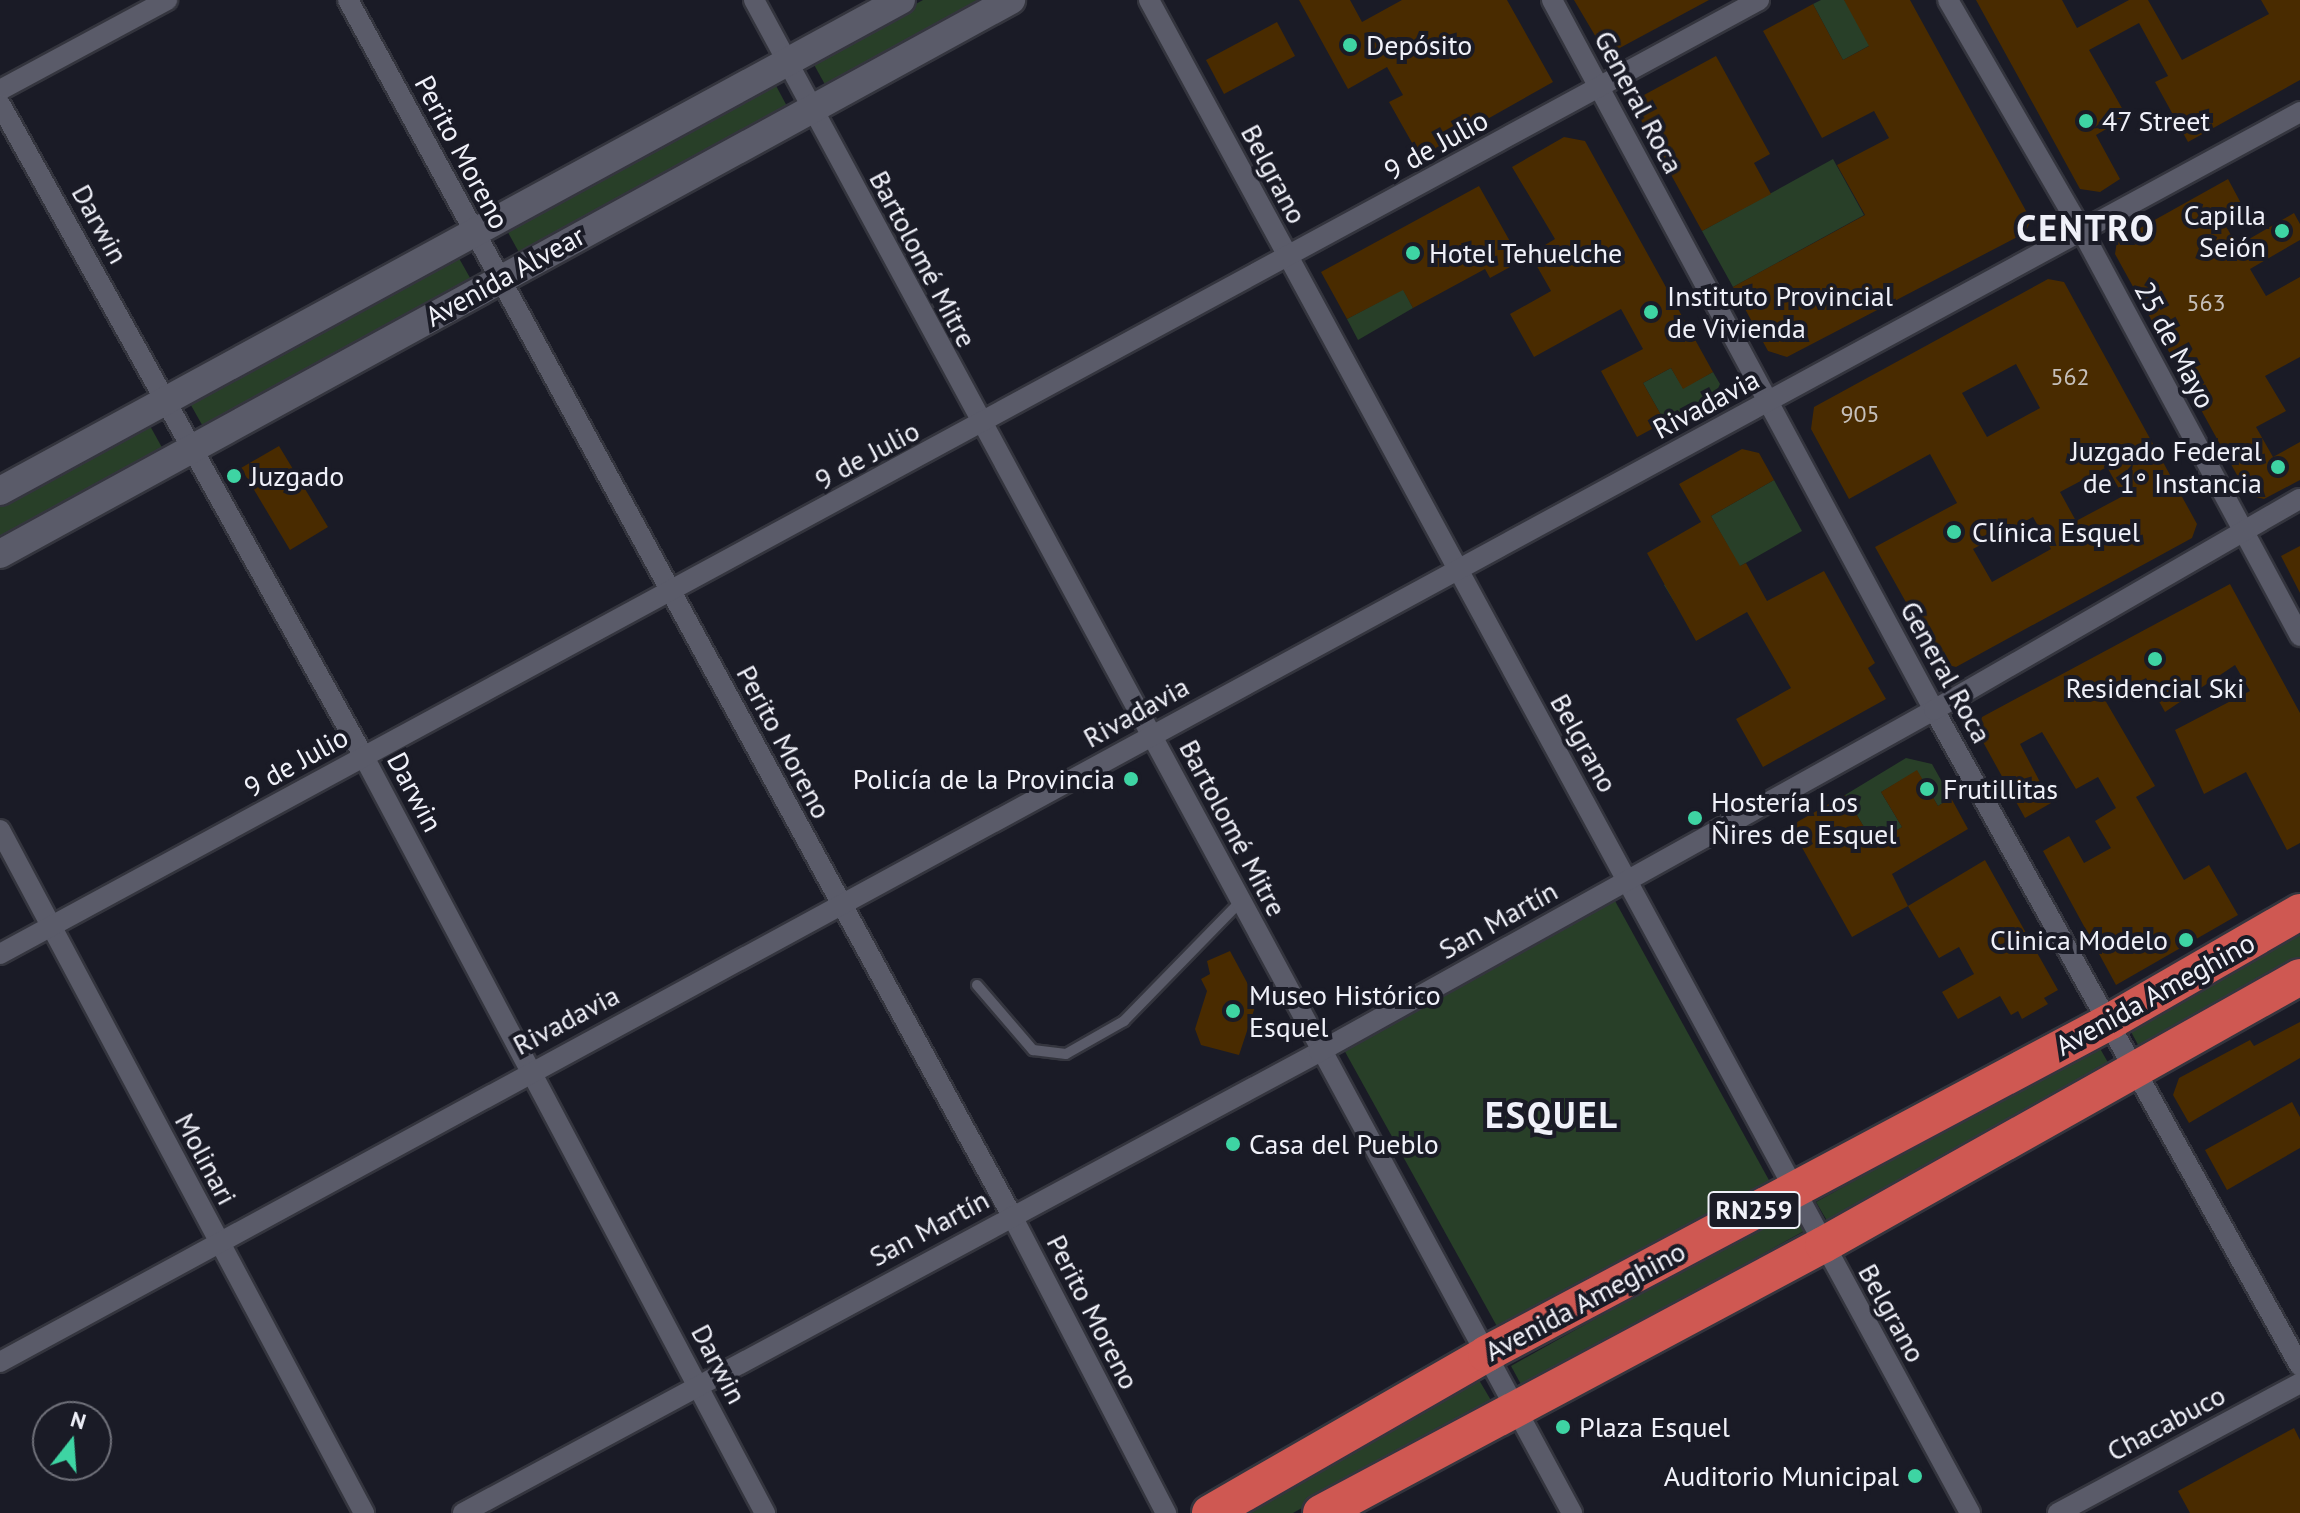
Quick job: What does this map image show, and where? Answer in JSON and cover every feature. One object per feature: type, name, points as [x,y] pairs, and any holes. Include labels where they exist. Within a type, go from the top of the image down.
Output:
[{"type":"highway","name":"Avenida Ameghino","points":[[1210,1513],[1486,1354],[2111,1021],[2300,912]]},
{"type":"highway","name":"Avenida Ameghino","points":[[1321,1513],[1823,1245],[2300,977]]},
{"type":"main road","name":"Avenida Alvear","points":[[0,491],[901,0]]},
{"type":"main road","name":"Avenida Alvear","points":[[0,554],[809,107],[1011,0]]},
{"type":"street","points":[[0,90],[167,0]]},
{"type":"street","name":"Perito Moreno","points":[[348,0],[1012,1216],[1166,1513]]},
{"type":"street","name":"Bartolomé Mitre","points":[[754,0],[809,107],[1152,735],[1319,1052],[1572,1513]]},
{"type":"street","name":"Belgrano","points":[[1149,0],[1970,1513]]},
{"type":"street","name":"General Roca","points":[[1552,0],[1934,710],[2111,1021],[2300,1366]]},
{"type":"street","name":"9 de Julio","points":[[0,954],[670,591],[982,426],[1759,0]]},
{"type":"street","name":"25 de Mayo","points":[[1948,0],[2082,231],[2300,636]]},
{"type":"street","name":"Darwin","points":[[0,104],[364,757],[765,1513]]},
{"type":"street","name":"Rivadavia","points":[[0,1362],[530,1070],[840,906],[2300,112]]},
{"type":"street","name":"San Martín","points":[[463,1513],[1319,1052],[1934,710],[2300,499]]},
{"type":"street","name":"Molinari","points":[[0,830],[364,1513]]},
{"type":"street","name":"Chacabuco","points":[[2058,1513],[2300,1383]]},
{"type":"lane","points":[[977,985],[1033,1050],[1066,1054],[1124,1021],[1240,902]]},
{"type":"green space","points":[[923,0],[994,0],[828,90],[812,61]]},
{"type":"green space","points":[[1821,0],[1844,0],[1885,37],[1843,60],[1813,4]]},
{"type":"green space","points":[[773,80],[789,110],[521,256],[505,227]]},
{"type":"green space","points":[[1833,159],[1864,215],[1733,287],[1702,231]]},
{"type":"green space","points":[[456,253],[473,283],[205,430],[188,400]]},
{"type":"green space","points":[[1403,289],[1413,308],[1358,340],[1347,319]]},
{"type":"green space","points":[[1671,368],[1683,388],[1713,372],[1720,384],[1715,395],[1665,422],[1643,383]]},
{"type":"green space","points":[[149,424],[165,453],[0,544],[0,505]]},
{"type":"green space","points":[[1774,480],[1802,531],[1675,603],[1664,585],[1729,548],[1711,516]]},
{"type":"green space","points":[[1906,758],[1932,764],[1951,798],[1938,806],[1917,771],[1881,792],[1902,827],[1874,844],[1845,795]]},
{"type":"green space","points":[[1609,890],[1770,1182],[1499,1330],[1338,1039]]},
{"type":"green space","points":[[2300,935],[2300,963],[2142,1052],[2130,1030]]},
{"type":"green space","points":[[2098,1045],[2110,1066],[1829,1224],[1816,1202]]},
{"type":"green space","points":[[1791,1209],[1804,1231],[1523,1388],[1511,1366]]},
{"type":"green space","points":[[1479,1380],[1492,1402],[1293,1513],[1242,1513]]},
{"type":"building","points":[[1299,0],[1350,0],[1362,22],[1402,0],[1507,0],[1553,82],[1420,157],[1389,102],[1403,95],[1387,67],[1348,89]]},
{"type":"building","points":[[1574,0],[1709,0],[1616,50],[1600,44]]},
{"type":"building","points":[[1844,0],[1910,0],[2031,220],[2025,233],[1787,357],[1768,351],[1733,287],[1865,215],[1837,165],[1889,138],[1874,111],[1822,138],[1763,31],[1813,4],[1843,60],[1869,46]]},
{"type":"building","points":[[1976,0],[2062,0],[2077,28],[2129,0],[2148,0],[2182,60],[2269,14],[2261,0],[2300,0],[2300,80],[2188,142],[2155,82],[2168,76],[2139,23],[2089,50],[2127,117],[2096,135],[2120,179],[2100,192],[2080,189]]},
{"type":"building","points":[[1277,22],[1295,56],[1224,94],[1206,60]]},
{"type":"building","points":[[1716,56],[1770,154],[1754,163],[1771,194],[1702,231],[1631,102]]},
{"type":"building","points":[[1564,137],[1585,141],[1713,372],[1683,389],[1671,368],[1643,383],[1665,422],[1637,437],[1601,371],[1643,349],[1621,309],[1534,357],[1510,314],[1551,291],[1530,254],[1555,239],[1512,167]]},
{"type":"building","points":[[2228,179],[2243,207],[2222,219],[2237,246],[2294,213],[2300,224],[2300,240],[2250,269],[2266,296],[2300,277],[2300,357],[2265,376],[2286,411],[2256,427],[2273,457],[2300,442],[2300,480],[2264,499],[2248,495],[2115,254],[2117,241]]},
{"type":"building","name":"Hotel Tehuelche","points":[[1479,186],[1521,261],[1490,278],[1485,269],[1413,308],[1403,290],[1347,319],[1321,272]]},
{"type":"building","points":[[2048,279],[2064,282],[2197,524],[2192,538],[1956,667],[1940,663],[1875,547],[1957,503],[1930,454],[1849,499],[1811,429],[1814,407]],"holes":[[[2016,364],[2040,408],[1987,437],[1962,393]],[[2107,467],[2123,496],[2076,521],[2060,492]],[[2033,517],[2051,549],[1992,582],[1973,549]]]},
{"type":"building","points":[[279,446],[328,527],[290,550],[241,468]]},
{"type":"building","points":[[1742,449],[1759,453],[1774,480],[1711,516],[1740,566],[1746,563],[1767,601],[1824,571],[1875,663],[1868,668],[1886,699],[1763,767],[1736,719],[1791,688],[1747,612],[1696,641],[1647,553],[1701,522],[1679,484]]},
{"type":"building","points":[[2300,546],[2300,593],[2281,556]]},
{"type":"building","points":[[2230,584],[2300,713],[2300,843],[2287,850],[2246,772],[2204,794],[2175,730],[2250,691],[2235,665],[2165,712],[2146,678],[2105,700],[2155,786],[2136,797],[2184,880],[2209,865],[2238,915],[2116,985],[2043,851],[2069,836],[2084,863],[2111,848],[2095,821],[2116,808],[2098,777],[2076,789],[2042,732],[2020,744],[2051,803],[2025,818],[1978,733],[1982,717]]},
{"type":"building","points":[[1917,770],[1938,806],[1951,798],[1968,829],[1892,874],[1908,906],[1852,937],[1790,826],[1845,795],[1874,844],[1902,827],[1881,792]]},
{"type":"building","points":[[1985,860],[2058,990],[2044,998],[2048,1004],[2022,1019],[2018,1011],[2011,1015],[2000,996],[1958,1019],[1942,992],[1974,974],[1959,947],[1939,958],[1908,906]]},
{"type":"building","points":[[1230,951],[1257,1001],[1239,1055],[1201,1045],[1195,1029],[1207,991],[1201,979],[1210,974],[1207,961]]},
{"type":"building","points":[[2300,1022],[2300,1058],[2189,1123],[2173,1095],[2179,1078],[2250,1040],[2254,1046]]},
{"type":"building","points":[[2292,1102],[2300,1117],[2300,1148],[2227,1190],[2205,1150]]},
{"type":"building","points":[[2294,1428],[2300,1440],[2300,1513],[2190,1513],[2178,1491]]},
{"type":"place","name":"Depósito","points":[[1350,45]]},
{"type":"place","name":"47 Street","points":[[2086,121]]},
{"type":"place","name":"Capilla Seión","points":[[2282,231]]},
{"type":"place","name":"Hotel Tehuelche","points":[[1413,253]]},
{"type":"place","name":"Instituto Provincial de Vivienda","points":[[1651,312]]},
{"type":"place","name":"Juzgado Federal de 1° Instancia","points":[[2278,467]]},
{"type":"place","name":"Juzgado","points":[[234,476]]},
{"type":"place","name":"Clínica Esquel","points":[[1954,532]]},
{"type":"place","name":"Residencial Ski","points":[[2155,659]]},
{"type":"place","name":"Policía de la Provincia","points":[[1131,779]]},
{"type":"place","name":"Frutillitas","points":[[1927,789]]},
{"type":"place","name":"Hostería Los Ñires de Esquel","points":[[1695,818]]},
{"type":"place","name":"Clinica Modelo","points":[[2186,940]]},
{"type":"place","name":"Museo Histórico Esquel","points":[[1233,1011]]},
{"type":"place","name":"Casa del Pueblo","points":[[1233,1144]]},
{"type":"place","name":"Plaza Esquel","points":[[1563,1427]]},
{"type":"place","name":"Auditorio Municipal","points":[[1915,1476]]},
{"type":"district","name":"CENTRO","points":[[2086,228]]},
{"type":"district","name":"ESQUEL","points":[[1552,1115]]}]
